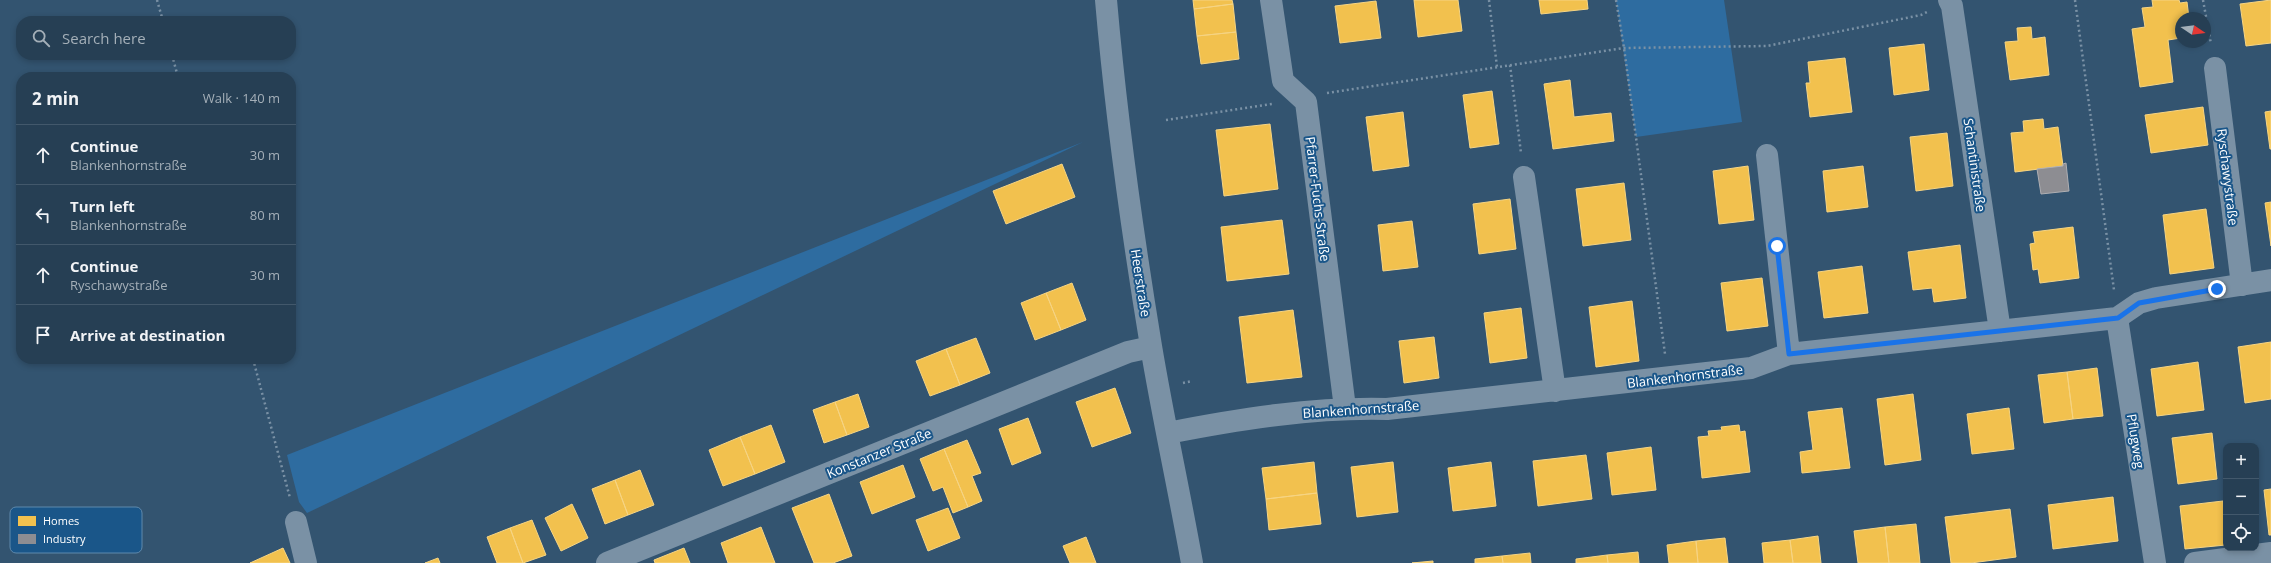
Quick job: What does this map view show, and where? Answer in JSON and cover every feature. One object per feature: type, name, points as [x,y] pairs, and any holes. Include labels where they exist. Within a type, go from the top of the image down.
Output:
[{"type":"street","name":"Heerstraße","points":[[1106,0],[1115,106],[1151,347],[1192,563]]},
{"type":"street","name":"Pfarrer-Fuchs-Straße","points":[[1271,0],[1283,81],[1306,102],[1345,408]]},
{"type":"street","name":"Schantinistraße","points":[[1941,4],[1952,6],[2000,331]]},
{"type":"street","name":"Ryschawystraße","points":[[2215,68],[2242,284]]},
{"type":"street","points":[[1767,155],[1789,354]]},
{"type":"street","points":[[1524,177],[1555,391]]},
{"type":"street","points":[[2118,318],[2139,303],[2271,280]]},
{"type":"street","name":"Blankenhornstraße","points":[[1168,433],[1200,426],[1345,408],[1387,409],[1751,368],[1789,354],[2118,318]]},
{"type":"street","name":"Pflugweg","points":[[2118,318],[2155,563]]},
{"type":"street","name":"Konstanzer Straße","points":[[607,563],[1128,352],[1151,347]]},
{"type":"street","points":[[296,522],[306,563]]},
{"type":"street","points":[[2195,563],[2271,553]]},
{"type":"path","points":[[157,0],[162,16]]},
{"type":"path","points":[[1489,0],[1497,67]]},
{"type":"path","points":[[1616,0],[1624,48],[1668,378]]},
{"type":"path","points":[[2075,0],[2118,318]]},
{"type":"path","points":[[2204,0],[2215,68]]},
{"type":"path","points":[[1166,120],[1281,103],[1301,97],[1624,48],[1767,46],[1921,15],[1941,4]]},
{"type":"path","points":[[173,60],[177,72]]},
{"type":"path","points":[[1510,65],[1524,177]]},
{"type":"path","points":[[254,364],[296,522]]},
{"type":"shaded area","points":[[1616,0],[1724,0],[1742,122],[1636,137]]},
{"type":"shaded area","points":[[1083,142],[307,513],[299,502],[287,455]]},
{"type":"building: Homes","points":[[1193,0],[1232,0],[1233,4],[1194,9]]},
{"type":"building: Homes","points":[[1414,0],[1458,0],[1462,31],[1418,37]]},
{"type":"building: Homes","points":[[1539,0],[1587,0],[1588,9],[1541,14]]},
{"type":"building: Homes","points":[[2152,0],[2179,0],[2180,3],[2187,2],[2188,12],[2175,12],[2175,39],[2168,40],[2173,82],[2140,87],[2132,29],[2145,27],[2142,8],[2153,7]]},
{"type":"building: Homes","points":[[2271,0],[2271,43],[2246,46],[2240,4]]},
{"type":"building: Homes","points":[[1376,1],[1381,38],[1340,43],[1335,6]]},
{"type":"building: Homes","points":[[1233,4],[1236,32],[1197,36],[1194,9]]},
{"type":"building: Homes","points":[[2031,27],[2032,39],[2045,37],[2049,75],[2010,80],[2005,42],[2018,41],[2017,28]]},
{"type":"building: Homes","points":[[1236,32],[1239,59],[1201,64],[1197,36]]},
{"type":"building: Homes","points":[[1924,44],[1929,90],[1894,95],[1889,48]]},
{"type":"building: Homes","points":[[1845,58],[1852,112],[1810,117],[1806,83],[1810,83],[1808,62]]},
{"type":"building: Homes","points":[[1570,80],[1574,117],[1611,113],[1614,141],[1553,149],[1544,84]]},
{"type":"building: Homes","points":[[1492,91],[1499,144],[1470,148],[1463,95]]},
{"type":"building: Homes","points":[[2203,107],[2208,145],[2151,153],[2145,115]]},
{"type":"building: Homes","points":[[2271,111],[2271,149],[2270,149],[2265,112]]},
{"type":"building: Homes","points":[[1403,112],[1409,166],[1373,171],[1366,117]]},
{"type":"building: Homes","points":[[2043,119],[2044,129],[2058,127],[2063,166],[2015,172],[2011,133],[2024,132],[2023,121]]},
{"type":"building: Homes","points":[[1270,124],[1278,189],[1224,196],[1216,130]]},
{"type":"building: Homes","points":[[1947,133],[1953,186],[1916,191],[1910,137]]},
{"type":"building: Homes","points":[[1062,164],[1075,197],[1006,224],[993,191]]},
{"type":"building: Homes","points":[[1748,166],[1754,220],[1719,224],[1713,171]]},
{"type":"building: Homes","points":[[1863,166],[1868,207],[1827,212],[1823,171]]},
{"type":"building: Homes","points":[[1624,183],[1631,240],[1583,246],[1576,189]]},
{"type":"building: Homes","points":[[1510,199],[1516,249],[1479,254],[1473,204]]},
{"type":"building: Homes","points":[[2271,202],[2271,246],[2265,203]]},
{"type":"building: Homes","points":[[2206,209],[2214,268],[2170,274],[2163,215]]},
{"type":"building: Homes","points":[[1282,220],[1289,274],[1227,281],[1221,227]]},
{"type":"building: Homes","points":[[1412,221],[1418,267],[1383,271],[1378,225]]},
{"type":"building: Homes","points":[[2073,227],[2079,278],[2040,283],[2038,269],[2033,270],[2030,244],[2035,243],[2033,232]]},
{"type":"building: Homes","points":[[1960,245],[1966,298],[1934,302],[1932,288],[1913,290],[1908,252]]},
{"type":"building: Homes","points":[[1862,266],[1868,313],[1824,318],[1818,272]]},
{"type":"building: Homes","points":[[1762,278],[1768,326],[1727,331],[1721,283]]},
{"type":"building: Homes","points":[[1072,283],[1086,320],[1061,330],[1046,293]]},
{"type":"building: Homes","points":[[1046,293],[1061,330],[1035,340],[1021,303]]},
{"type":"building: Homes","points":[[1632,301],[1639,361],[1596,367],[1589,307]]},
{"type":"building: Homes","points":[[1521,308],[1527,358],[1490,363],[1484,313]]},
{"type":"building: Homes","points":[[1293,310],[1302,377],[1247,383],[1239,317]]},
{"type":"building: Homes","points":[[1434,337],[1439,378],[1404,383],[1399,341]]},
{"type":"building: Homes","points":[[976,338],[990,373],[960,385],[946,349]]},
{"type":"building: Homes","points":[[2271,342],[2271,399],[2245,403],[2238,347]]},
{"type":"building: Homes","points":[[946,349],[960,385],[930,396],[916,361]]},
{"type":"building: Homes","points":[[2198,362],[2204,410],[2157,416],[2151,369]]},
{"type":"building: Homes","points":[[2097,368],[2103,416],[2073,419],[2067,372]]},
{"type":"building: Homes","points":[[2067,372],[2073,419],[2044,423],[2038,375]]},
{"type":"building: Homes","points":[[1115,388],[1131,433],[1092,447],[1076,402]]},
{"type":"building: Homes","points":[[858,394],[869,427],[847,435],[835,402]]},
{"type":"building: Homes","points":[[1913,394],[1921,460],[1885,465],[1877,399]]},
{"type":"building: Homes","points":[[835,402],[847,435],[824,443],[813,410]]},
{"type":"building: Homes","points":[[1842,408],[1850,468],[1802,473],[1800,452],[1813,450],[1808,412]]},
{"type":"building: Homes","points":[[2009,408],[2014,449],[1972,454],[1967,414]]},
{"type":"building: Homes","points":[[1028,418],[1041,453],[1012,465],[999,429]]},
{"type":"building: Homes","points":[[771,425],[785,462],[755,474],[740,437]]},
{"type":"building: Homes","points":[[1739,425],[1740,432],[1745,431],[1750,472],[1702,478],[1698,437],[1709,436],[1708,431],[1722,430],[1721,427]]},
{"type":"building: Homes","points":[[2212,433],[2217,479],[2178,484],[2172,438]]},
{"type":"building: Homes","points":[[740,437],[755,474],[723,486],[709,450]]},
{"type":"building: Homes","points":[[967,440],[981,473],[972,476],[982,501],[968,507],[944,449]]},
{"type":"building: Homes","points":[[1651,447],[1656,490],[1612,495],[1607,453]]},
{"type":"building: Homes","points":[[944,449],[968,507],[953,513],[943,487],[933,491],[920,459]]},
{"type":"building: Homes","points":[[1586,455],[1592,499],[1538,506],[1533,461]]},
{"type":"building: Homes","points":[[1314,462],[1317,493],[1266,499],[1262,468]]},
{"type":"building: Homes","points":[[1393,462],[1398,512],[1357,517],[1351,467]]},
{"type":"building: Homes","points":[[1491,462],[1496,506],[1453,511],[1448,468]]},
{"type":"building: Homes","points":[[903,465],[915,497],[872,514],[860,482]]},
{"type":"building: Homes","points":[[640,470],[654,505],[628,515],[615,480]]},
{"type":"building: Homes","points":[[615,480],[628,515],[605,524],[592,489]]},
{"type":"building: Homes","points":[[2271,489],[2271,535],[2269,535],[2264,490]]},
{"type":"building: Homes","points":[[1317,493],[1321,524],[1269,530],[1266,499]]},
{"type":"building: Homes","points":[[829,494],[852,556],[833,563],[814,563],[792,508]]},
{"type":"building: Homes","points":[[2113,497],[2118,541],[2053,549],[2048,505]]},
{"type":"building: Homes","points":[[2223,501],[2223,545],[2185,549],[2180,506]]},
{"type":"building: Homes","points":[[572,504],[588,538],[561,551],[545,518]]},
{"type":"building: Homes","points":[[948,508],[960,538],[928,551],[916,520]]},
{"type":"building: Homes","points":[[2010,509],[2016,557],[1971,563],[1951,563],[1945,517]]},
{"type":"building: Homes","points":[[532,520],[546,555],[523,563],[510,528]]},
{"type":"building: Homes","points":[[1916,524],[1920,563],[1889,563],[1885,527]]},
{"type":"building: Homes","points":[[761,527],[775,563],[728,563],[721,543]]},
{"type":"building: Homes","points":[[1885,527],[1889,563],[1858,563],[1854,531]]},
{"type":"building: Homes","points":[[510,528],[523,563],[497,563],[487,537]]},
{"type":"building: Homes","points":[[1818,536],[1821,563],[1793,563],[1790,540]]},
{"type":"building: Homes","points":[[1086,537],[1096,563],[1070,563],[1063,546]]},
{"type":"building: Homes","points":[[1725,538],[1728,563],[1698,563],[1696,541]]},
{"type":"building: Homes","points":[[1790,540],[1793,563],[1764,563],[1762,543]]},
{"type":"building: Homes","points":[[1696,541],[1698,563],[1669,563],[1667,545]]},
{"type":"building: Homes","points":[[283,548],[290,563],[250,563]]},
{"type":"building: Homes","points":[[684,548],[690,563],[655,563],[654,560]]},
{"type":"building: Homes","points":[[1638,552],[1639,563],[1608,563],[1607,555]]},
{"type":"building: Homes","points":[[1530,553],[1531,563],[1503,563],[1502,556]]},
{"type":"building: Homes","points":[[1607,555],[1608,563],[1576,563],[1576,559]]},
{"type":"building: Homes","points":[[1502,556],[1503,563],[1475,563],[1475,559]]},
{"type":"building: Homes","points":[[438,558],[440,563],[425,563]]},
{"type":"building: Homes","points":[[1433,561],[1433,563],[1412,563]]},
{"type":"building: Industry","points":[[2066,163],[2069,191],[2041,194],[2037,169],[2063,166],[2063,164]]},
{"type":"route","points":[[1777,246],[1789,354],[2118,318],[2139,303],[2156,298],[2217,289]]}]
